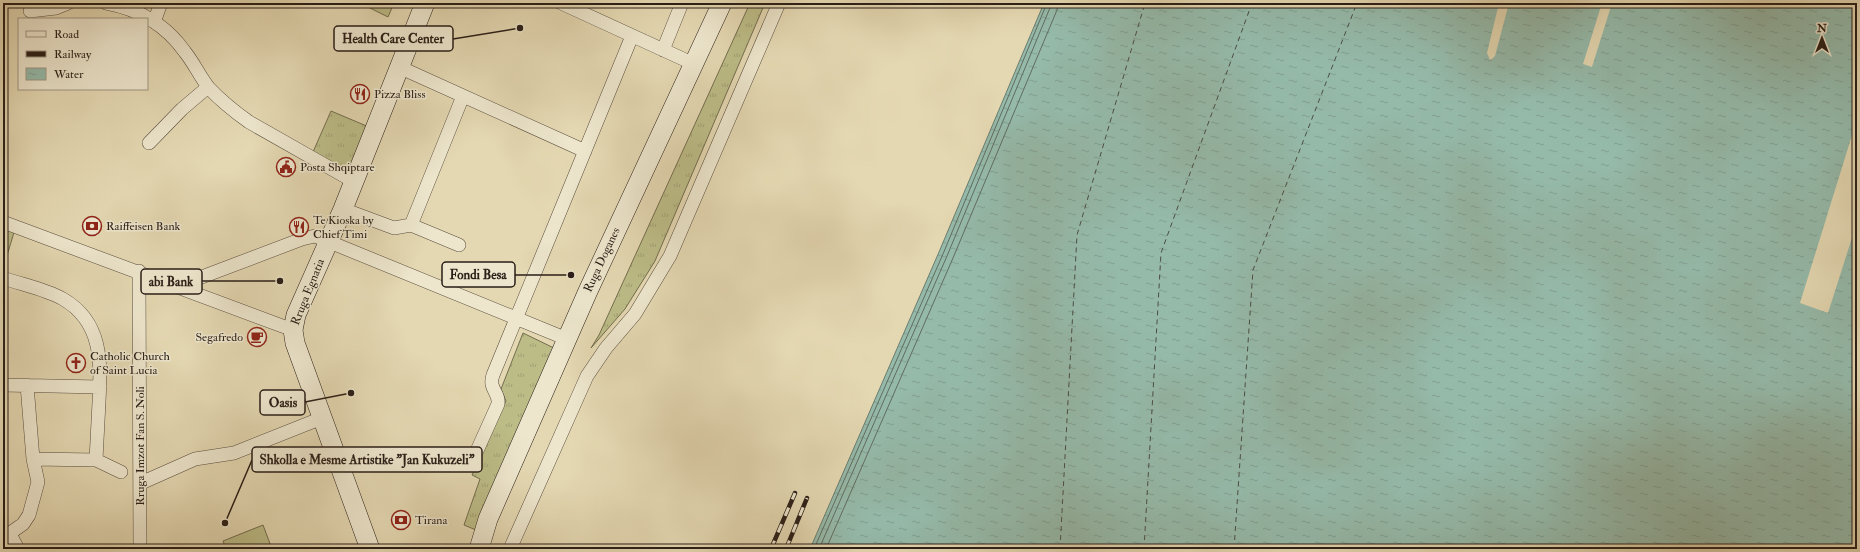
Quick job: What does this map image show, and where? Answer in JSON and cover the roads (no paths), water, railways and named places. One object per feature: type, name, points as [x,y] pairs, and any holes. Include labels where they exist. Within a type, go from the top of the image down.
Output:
[{"type":"main road","name":"Rruga Egnatia","points":[[370,549],[322,418],[292,330],[296,315],[343,208],[425,3]]},
{"type":"main road","name":"Ruga Doganes","points":[[488,519],[594,278],[722,3]]},
{"type":"main road","name":"Rruga Egnatia","points":[[359,518],[376,549]]},
{"type":"main road","points":[[467,549],[488,519]]},
{"type":"main road","points":[[479,549],[488,519]]},
{"type":"street","points":[[30,11],[56,8],[68,3]]},
{"type":"street","points":[[106,3],[140,13],[148,18]]},
{"type":"street","points":[[154,22],[161,3]]},
{"type":"street","points":[[561,3],[581,7],[632,36],[694,64]]},
{"type":"street","points":[[663,50],[682,3]]},
{"type":"street","points":[[510,549],[587,376],[606,348],[635,314],[670,256],[779,3]]},
{"type":"street","points":[[148,18],[185,51],[208,87],[219,98],[249,122],[353,181]]},
{"type":"street","points":[[470,464],[498,404],[491,385],[491,380],[632,36]]},
{"type":"street","points":[[399,67],[585,151]]},
{"type":"street","points":[[149,143],[182,109],[208,87]]},
{"type":"street","points":[[411,225],[463,96]]},
{"type":"street","points":[[343,208],[394,228],[411,225],[459,245]]},
{"type":"street","points":[[3,222],[178,286],[292,330]]},
{"type":"street","points":[[178,286],[302,239],[315,236],[441,286],[568,339]]},
{"type":"street","name":"Rruga Imzot Fan S. Noli","points":[[139,272],[141,483],[140,549]]},
{"type":"street","points":[[3,278],[65,300],[79,313],[96,339],[100,352],[100,387],[96,460]]},
{"type":"street","points":[[3,385],[100,387]]},
{"type":"street","points":[[18,549],[7,536],[23,524],[34,503],[38,482],[33,459],[27,385]]},
{"type":"street","points":[[141,483],[195,459],[234,453],[322,418]]},
{"type":"street","points":[[33,459],[96,460],[121,472]]},
{"type":"water","points":[[1044,3],[1857,3],[1857,549],[810,549],[939,252]]},
{"type":"railway","points":[[771,549],[795,493]]},
{"type":"railway","points":[[786,549],[807,498]]},
{"type":"place","name":"Health Care Center","points":[[520,28]]},
{"type":"place","name":"Pizza Bliss","points":[[360,94]]},
{"type":"place","name":"Posta Shqiptare","points":[[286,167]]},
{"type":"place","name":"Raiffeisen Bank","points":[[92,226]]},
{"type":"place","name":"Te Kioska by Chief Timi","points":[[299,227]]},
{"type":"place","name":"Fondi Besa","points":[[571,275]]},
{"type":"place","name":"abi Bank","points":[[280,281]]},
{"type":"place","name":"Segafredo","points":[[257,337]]},
{"type":"place","name":"Catholic Church of Saint Lucia","points":[[76,363]]},
{"type":"place","name":"Oasis","points":[[351,393]]},
{"type":"place","name":"Tirana","points":[[401,520]]},
{"type":"place","name":"Shkolla e Mesme Artistike \"Jan Kukuzeli\"","points":[[225,523]]}]
